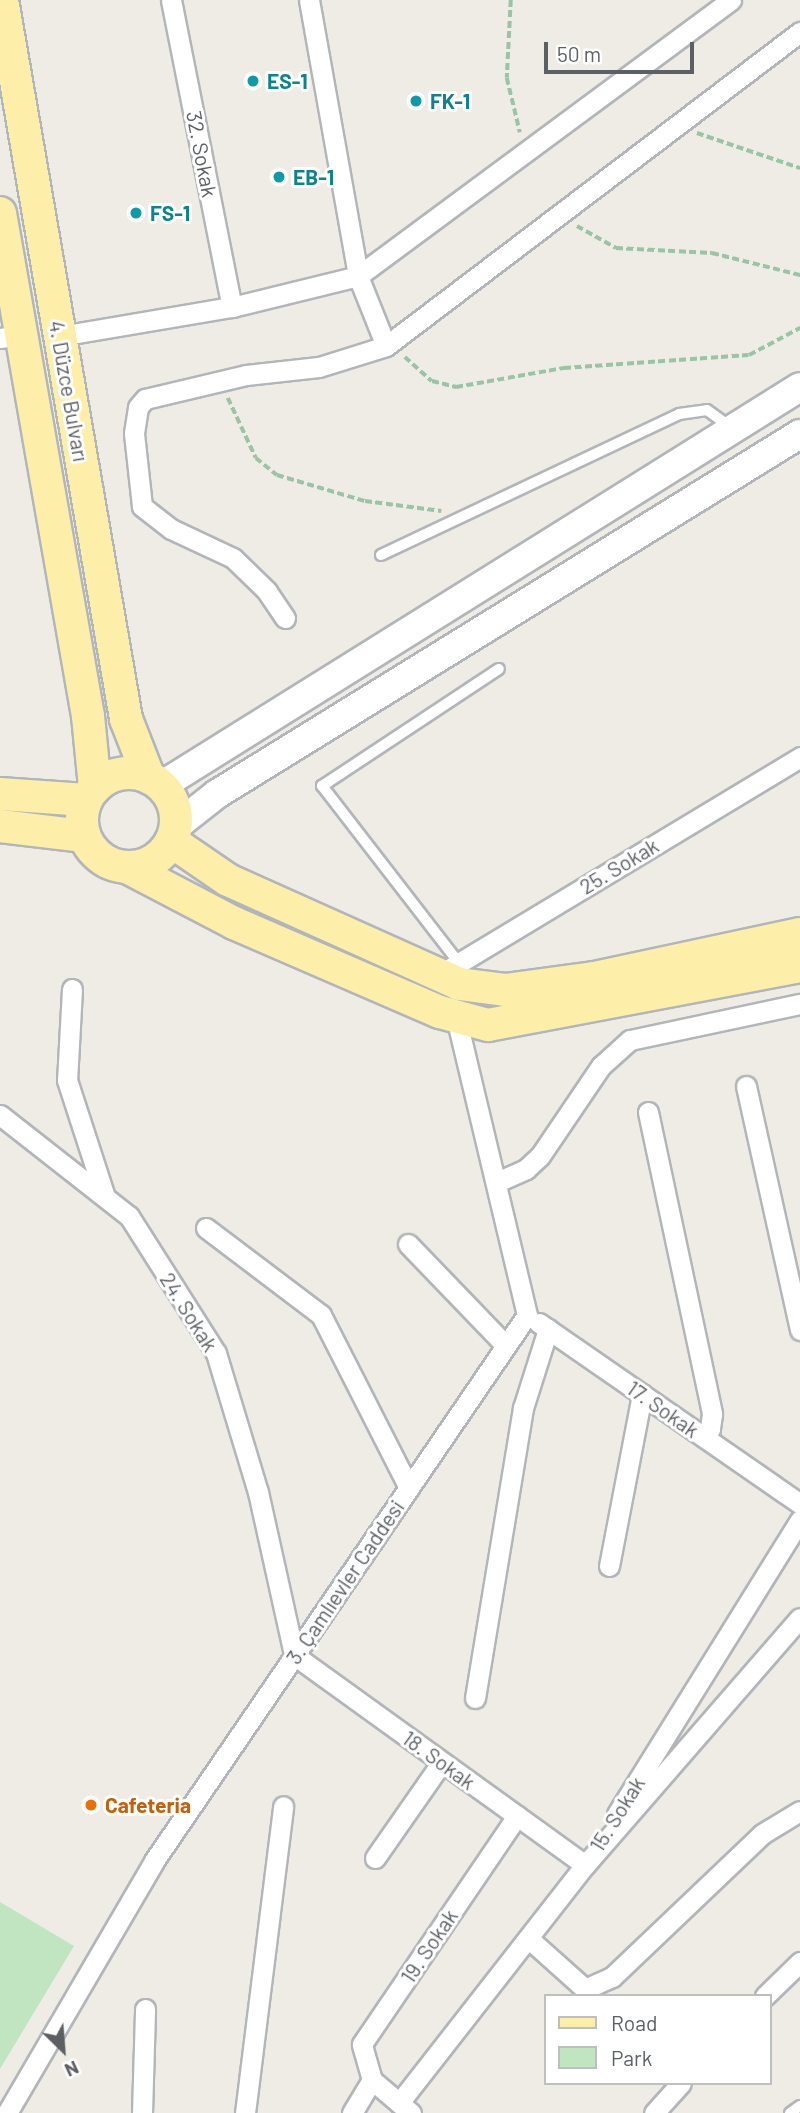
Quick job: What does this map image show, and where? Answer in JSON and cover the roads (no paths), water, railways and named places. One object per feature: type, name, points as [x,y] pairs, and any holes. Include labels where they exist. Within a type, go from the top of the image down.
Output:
[{"type":"main road","name":"4. Düzce Bulvarı","points":[[2,0],[126,719],[155,782]]},
{"type":"main road","name":"4. Düzce Bulvarı","points":[[0,213],[11,336],[88,716],[90,794]]},
{"type":"main road","points":[[155,782],[800,387]]},
{"type":"main road","points":[[127,867],[153,860],[173,834],[218,794],[800,434]]},
{"type":"main road","points":[[0,794],[90,794],[120,774],[155,782],[175,812],[173,834]]},
{"type":"main road","points":[[84,836],[90,794]]},
{"type":"main road","points":[[0,826],[84,836],[101,858],[127,867],[234,923],[456,1016],[488,1026],[800,966]]},
{"type":"main road","points":[[173,834],[228,880],[449,969],[459,984],[505,990],[595,978],[800,934]]},
{"type":"street","name":"32. Sokak","points":[[171,0],[232,307]]},
{"type":"street","points":[[309,0],[358,276],[389,344]]},
{"type":"street","points":[[60,336],[232,307],[358,276],[731,0]]},
{"type":"street","points":[[285,618],[267,591],[233,558],[170,529],[142,506],[134,433],[138,407],[158,393],[220,380],[318,367],[389,344],[800,32]]},
{"type":"street","name":"25. Sokak","points":[[449,969],[800,757]]},
{"type":"street","points":[[72,989],[67,1080],[105,1197]]},
{"type":"street","points":[[497,1182],[526,1169],[540,1156],[601,1066],[630,1040],[800,1004]]},
{"type":"street","points":[[456,1016],[527,1315]]},
{"type":"street","points":[[746,1086],[800,1330]]},
{"type":"street","points":[[648,1112],[712,1414],[710,1429],[704,1437]]},
{"type":"street","name":"24. Sokak","points":[[0,1115],[129,1216],[216,1353],[258,1492],[294,1656]]},
{"type":"street","points":[[206,1228],[321,1315],[409,1488]]},
{"type":"street","points":[[408,1244],[506,1346]]},
{"type":"street","name":"17. Sokak","points":[[527,1315],[800,1504]]},
{"type":"street","name":"3. Çamlıevler Caddesi","points":[[7,2113],[154,1861],[527,1315]]},
{"type":"street","points":[[475,1698],[523,1408],[548,1329]]},
{"type":"street","points":[[609,1566],[642,1394]]},
{"type":"street","name":"15. Sokak","points":[[585,1865],[800,1520]]},
{"type":"street","name":"15. Sokak","points":[[585,1865],[800,1618]]},
{"type":"street","name":"18. Sokak","points":[[294,1656],[585,1865]]},
{"type":"street","points":[[375,1858],[442,1762]]},
{"type":"street","points":[[245,2113],[283,1806]]},
{"type":"street","points":[[528,1938],[585,1989],[612,1977],[762,1834],[800,1811]]},
{"type":"street","name":"19. Sokak","points":[[372,2080],[362,2044],[517,1816]]},
{"type":"street","points":[[352,2113],[372,2080],[405,2108],[528,1938],[585,1865]]},
{"type":"street","points":[[767,1994],[800,1962]]},
{"type":"street","points":[[142,2113],[145,2009]]},
{"type":"street","points":[[654,2113],[679,2085]]},
{"type":"lane","points":[[381,555],[688,411],[716,413],[732,429]]},
{"type":"lane","points":[[449,969],[322,786],[499,669]]},
{"type":"lane","points":[[790,2113],[800,2106]]},
{"type":"place","name":"ES-1","points":[[253,81]]},
{"type":"place","name":"FK-1","points":[[416,101]]},
{"type":"place","name":"EB-1","points":[[279,177]]},
{"type":"place","name":"FS-1","points":[[136,213]]},
{"type":"place","name":"Cafeteria","points":[[91,1805]]}]
